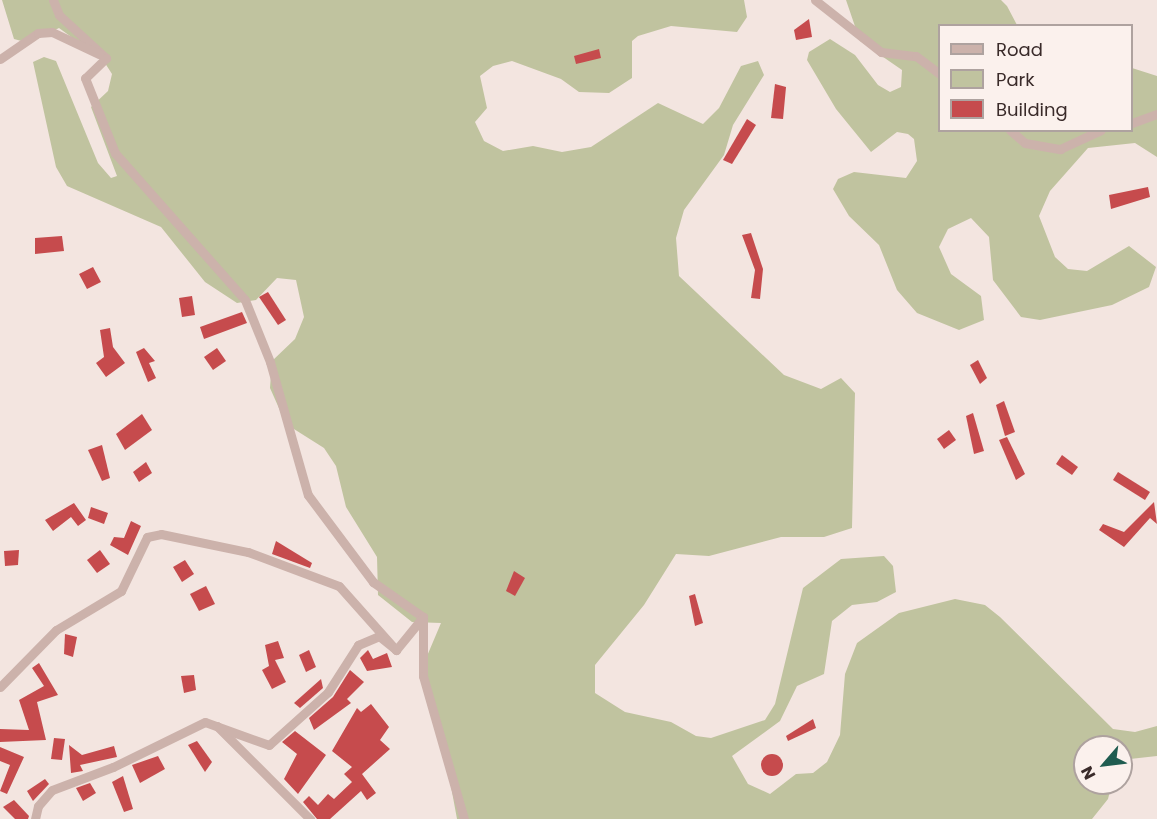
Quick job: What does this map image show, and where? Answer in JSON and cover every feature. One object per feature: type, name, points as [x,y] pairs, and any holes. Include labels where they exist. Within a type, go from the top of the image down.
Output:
[{"type":"street","points":[[53,0],[59,15],[106,58]]},
{"type":"street","points":[[815,0],[881,52],[916,56],[938,73]]},
{"type":"street","points":[[0,59],[38,33],[52,32],[106,58]]},
{"type":"street","points":[[106,58],[85,78],[88,97],[115,153],[245,300],[270,362],[308,495],[373,582],[423,617]]},
{"type":"street","points":[[1133,122],[1157,114]]},
{"type":"street","points":[[1012,132],[1025,143],[1060,150],[1097,132]]},
{"type":"street","points":[[0,687],[56,630],[120,591],[147,537],[161,534],[248,552],[339,586],[396,650]]},
{"type":"street","points":[[396,650],[423,617]]},
{"type":"street","points":[[423,617],[423,676],[464,819]]},
{"type":"street","points":[[35,819],[38,806],[65,782],[113,767],[205,722],[268,745],[328,692],[358,645],[379,636],[396,650]]},
{"type":"street","points":[[216,725],[310,819]]},
{"type":"green space","points":[[2,0],[744,0],[747,17],[737,32],[671,26],[638,36],[632,41],[632,78],[609,93],[579,92],[561,79],[512,61],[493,66],[480,76],[487,108],[475,122],[484,141],[503,151],[533,146],[562,152],[591,147],[658,103],[703,124],[719,108],[741,66],[758,61],[764,75],[733,125],[724,155],[684,210],[676,238],[679,276],[784,375],[821,389],[841,378],[855,393],[852,528],[824,537],[781,537],[709,556],[676,554],[644,605],[595,665],[595,693],[625,712],[671,722],[696,736],[711,738],[765,720],[775,704],[803,588],[841,559],[884,556],[893,566],[896,592],[877,602],[852,605],[832,621],[824,674],[797,686],[780,721],[732,756],[748,784],[770,794],[796,774],[813,773],[827,762],[840,735],[845,674],[857,643],[899,613],[955,599],[985,605],[1000,617],[1113,729],[1135,732],[1157,726],[1157,756],[1133,759],[1133,735],[1073,735],[1073,795],[1109,795],[1092,819],[457,819],[441,732],[419,675],[441,623],[412,622],[378,595],[377,557],[346,507],[336,466],[324,448],[286,424],[270,388],[272,361],[295,339],[304,317],[296,280],[277,278],[256,300],[237,303],[205,282],[161,227],[67,186],[56,167],[33,62],[44,57],[56,61],[98,163],[111,178],[117,176],[91,107],[108,91],[112,74],[103,60],[59,28],[29,43],[14,39]]},
{"type":"green space","points":[[846,0],[1001,0],[1007,6],[1016,24],[938,24],[938,132],[1133,132],[1133,68],[1157,76],[1157,157],[1135,143],[1088,148],[1050,191],[1039,216],[1055,257],[1068,269],[1087,271],[1129,246],[1156,267],[1149,287],[1112,305],[1040,320],[1021,317],[993,280],[989,237],[971,218],[948,229],[939,247],[951,274],[981,296],[984,320],[959,330],[917,313],[897,290],[879,245],[849,216],[833,189],[838,179],[854,172],[906,178],[917,161],[914,139],[908,134],[897,132],[871,152],[836,109],[807,60],[809,52],[830,39],[855,55],[878,85],[890,92],[901,87],[902,70],[860,41]]},
{"type":"building","points":[[809,19],[812,37],[796,40],[794,30]]},
{"type":"building","points":[[599,49],[601,58],[576,64],[574,56]]},
{"type":"building","points":[[775,84],[786,87],[783,119],[771,118]]},
{"type":"building","points":[[747,119],[756,125],[732,164],[723,160]]},
{"type":"building","points":[[1148,187],[1150,197],[1111,209],[1109,195]]},
{"type":"building","points":[[751,233],[763,269],[760,299],[751,298],[755,270],[742,235]]},
{"type":"building","points":[[62,236],[64,251],[35,254],[35,238]]},
{"type":"building","points":[[93,267],[101,282],[87,289],[79,274]]},
{"type":"building","points":[[268,292],[286,320],[278,325],[259,297]]},
{"type":"building","points":[[192,296],[195,315],[182,317],[179,298]]},
{"type":"building","points":[[242,312],[247,323],[204,339],[200,327]]},
{"type":"building","points":[[110,328],[113,347],[125,363],[106,377],[96,363],[104,357],[100,330]]},
{"type":"building","points":[[144,348],[155,361],[149,363],[156,378],[148,382],[136,352]]},
{"type":"building","points":[[217,348],[226,361],[213,370],[204,357]]},
{"type":"building","points":[[978,360],[987,378],[980,384],[970,365]]},
{"type":"building","points":[[1004,401],[1015,432],[1005,436],[996,405]]},
{"type":"building","points":[[973,413],[984,451],[974,454],[966,416]]},
{"type":"building","points":[[142,414],[152,430],[125,450],[116,434]]},
{"type":"building","points":[[949,430],[956,440],[944,449],[937,439]]},
{"type":"building","points":[[1007,437],[1025,474],[1016,480],[999,440]]},
{"type":"building","points":[[102,445],[110,478],[102,481],[88,450]]},
{"type":"building","points":[[1062,455],[1078,467],[1072,475],[1056,464]]},
{"type":"building","points":[[146,462],[152,473],[139,482],[133,472]]},
{"type":"building","points":[[1118,472],[1150,492],[1145,500],[1113,480]]},
{"type":"building","points":[[1154,502],[1157,524],[1150,518],[1124,547],[1099,530],[1103,524],[1124,532]]},
{"type":"building","points":[[74,503],[86,520],[78,526],[71,517],[53,531],[45,520]]},
{"type":"building","points":[[91,507],[108,513],[104,524],[88,518]]},
{"type":"building","points":[[131,521],[141,526],[128,555],[110,545],[114,537],[124,538]]},
{"type":"building","points":[[276,541],[312,563],[310,568],[272,554]]},
{"type":"building","points":[[19,550],[18,565],[5,566],[4,551]]},
{"type":"building","points":[[100,550],[110,564],[97,573],[87,560]]},
{"type":"building","points":[[185,560],[194,574],[182,582],[173,567]]},
{"type":"building","points":[[514,571],[525,578],[515,596],[506,591]]},
{"type":"building","points":[[206,586],[215,604],[199,611],[190,594]]},
{"type":"building","points":[[695,594],[703,623],[695,626],[689,596]]},
{"type":"building","points":[[65,634],[77,637],[73,657],[64,654]]},
{"type":"building","points":[[278,641],[284,658],[275,660],[286,682],[272,689],[262,670],[269,666],[265,645]]},
{"type":"building","points":[[309,650],[316,667],[306,672],[299,655]]},
{"type":"building","points":[[368,650],[373,659],[387,653],[392,667],[367,671],[360,658]]},
{"type":"building","points":[[39,663],[58,695],[37,702],[46,740],[0,742],[0,729],[29,730],[19,700],[44,686],[32,668]]},
{"type":"building","points":[[350,670],[364,682],[347,699],[351,703],[314,730],[309,718],[333,697]]},
{"type":"building","points":[[194,675],[196,690],[184,693],[181,676]]},
{"type":"building","points":[[321,679],[323,688],[300,708],[294,703]]},
{"type":"building","points":[[371,704],[389,727],[380,740],[390,749],[362,774],[376,793],[367,800],[361,791],[330,819],[317,819],[303,802],[309,796],[318,805],[328,794],[334,799],[352,782],[344,774],[352,767],[332,751],[357,708],[361,712]]},
{"type":"building","points":[[813,719],[816,728],[788,741],[786,736]]},
{"type":"building","points":[[295,731],[326,755],[298,794],[284,779],[297,754],[282,742]]},
{"type":"building","points":[[54,738],[65,739],[62,760],[51,759]]},
{"type":"building","points":[[197,741],[212,762],[205,772],[188,745]]},
{"type":"building","points":[[69,745],[82,755],[114,746],[117,757],[80,765],[83,771],[71,773]]},
{"type":"building","points":[[0,747],[24,757],[7,794],[0,791],[10,765],[0,761]]},
{"type":"building","points":[[772,754],[780,757],[783,765],[780,773],[772,776],[764,773],[761,765],[764,757]]},
{"type":"building","points":[[158,756],[165,769],[140,783],[132,765]]},
{"type":"building","points":[[123,776],[133,809],[124,812],[112,782]]},
{"type":"building","points":[[45,779],[49,784],[33,801],[27,791]]},
{"type":"building","points":[[90,783],[96,793],[83,801],[76,788]]},
{"type":"building","points":[[14,800],[29,816],[28,819],[15,819],[3,807]]}]
